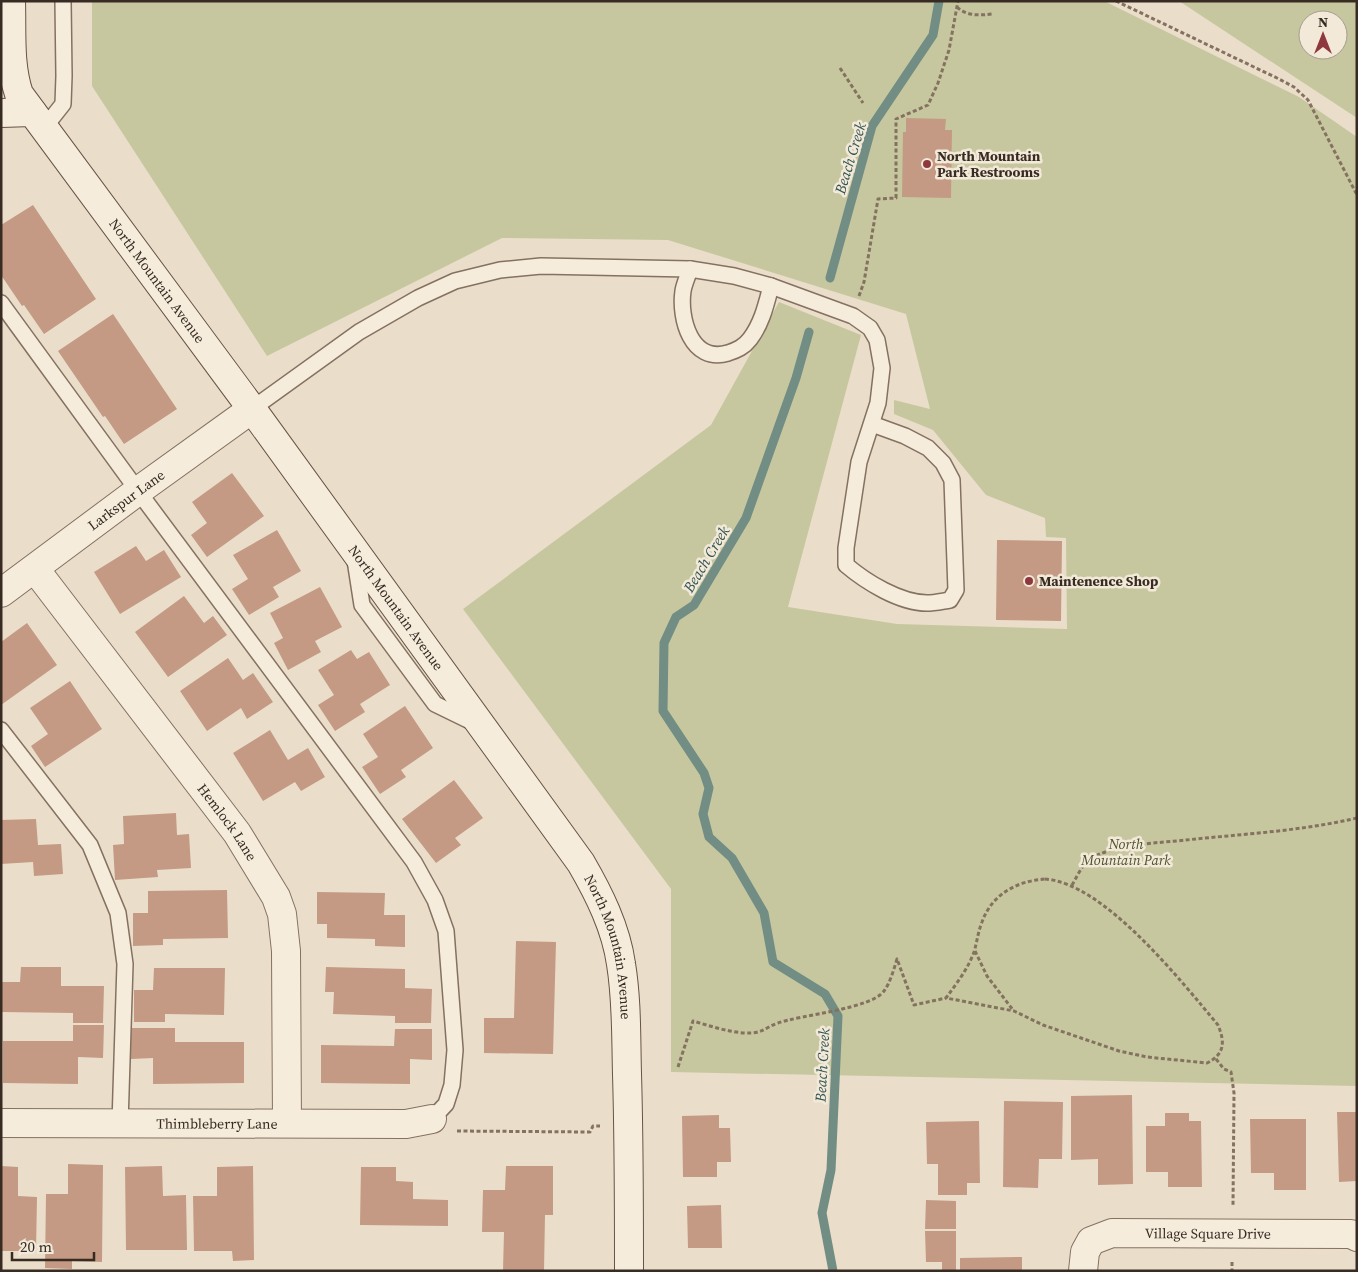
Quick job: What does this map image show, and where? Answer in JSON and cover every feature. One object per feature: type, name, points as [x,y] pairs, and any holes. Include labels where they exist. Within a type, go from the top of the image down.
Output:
[{"type":"street","name":"North Mountain Avenue","points":[[12,1],[12,65],[14,80],[19,94],[252,409],[484,728],[581,863],[598,893],[612,928],[621,964],[626,1012],[629,1271]]},
{"type":"street","points":[[1,113],[38,120]]},
{"type":"street","name":"Larkspur Lane","points":[[1,593],[252,409]]},
{"type":"street","name":"Hemlock Lane","points":[[35,569],[237,833],[276,896],[282,914],[286,950],[287,1123]]},
{"type":"street","name":"Thimbleberry Lane","points":[[1,1123],[406,1124],[432,1118]]},
{"type":"street","name":"Village Square Drive","points":[[1083,1271],[1085,1252],[1091,1241],[1112,1233],[1351,1234],[1357,1237]]},
{"type":"lane","points":[[38,120],[63,104],[62,1]]},
{"type":"lane","points":[[252,409],[359,332],[418,298],[456,281],[500,270],[541,266],[690,269],[734,276],[771,286],[852,316],[870,328],[877,340],[882,368],[878,403],[859,462],[846,548],[846,565],[900,599],[926,603],[950,600],[956,590],[952,480],[943,463],[928,448],[905,436],[872,424]]},
{"type":"lane","points":[[690,269],[683,290],[683,310],[687,332],[697,347],[708,353],[723,354],[741,348],[750,340],[763,319],[771,286]]},
{"type":"lane","points":[[1,303],[138,491],[414,862],[434,900],[446,931],[455,1050],[452,1085],[446,1104],[432,1118]]},
{"type":"lane","points":[[1,730],[90,845],[118,913],[125,964],[120,1124]]},
{"type":"path","points":[[852,316],[864,282],[878,199],[896,198],[896,119],[928,105],[949,50],[958,1]]},
{"type":"path","points":[[1116,1],[1294,87],[1308,100],[1357,195]]},
{"type":"path","points":[[956,7],[963,13],[973,15],[993,14]]},
{"type":"path","points":[[840,68],[863,103]]},
{"type":"path","points":[[1072,885],[1089,860],[1130,846],[1292,829],[1357,818]]},
{"type":"path","points":[[678,1067],[693,1021],[729,1031],[762,1032],[778,1024],[820,1015],[873,1000],[884,992],[898,959],[914,1004],[946,998],[1014,1011],[1043,1025],[1118,1051],[1147,1057],[1207,1063],[1216,1058],[1222,1051],[1222,1036],[1218,1025],[1162,959],[1101,903],[1072,885],[1057,880],[1030,880],[1015,884],[1000,894],[990,905],[982,920],[967,967],[946,998]]},
{"type":"path","points":[[974,950],[987,976],[1014,1011]]},
{"type":"path","points":[[1216,1058],[1224,1069],[1231,1072],[1234,1093],[1233,1211]]},
{"type":"path","points":[[432,1118],[454,1132],[590,1132],[593,1126],[628,1127]]},
{"type":"path","points":[[1232,1262],[1232,1271]]},
{"type":"green space","name":"North Mountain Park","points":[[92,1],[1104,1],[1299,97],[1357,137],[1357,1086],[671,1072],[671,889],[463,609],[711,425],[779,302],[861,335],[788,607],[897,624],[1067,629],[1066,538],[1046,537],[1045,518],[986,495],[933,430],[894,414],[894,400],[930,409],[906,314],[668,240],[502,238],[267,356],[92,86]]},
{"type":"green space","points":[[1179,1],[1357,1],[1357,118]]},
{"type":"building","name":"North Mountain Park Restrooms","points":[[906,118],[946,119],[945,130],[952,130],[951,198],[902,197],[903,132],[906,132]]},
{"type":"building","points":[[33,205],[96,299],[44,334],[1,275],[1,225]]},
{"type":"building","points":[[113,314],[177,409],[124,444],[58,351]]},
{"type":"building","points":[[232,473],[264,516],[207,557],[191,535],[207,523],[192,502]]},
{"type":"building","points":[[277,530],[301,571],[273,587],[279,597],[249,615],[232,589],[248,579],[233,555]]},
{"type":"building","name":"Maintenence Shop","points":[[997,540],[1062,541],[1061,621],[996,620]]},
{"type":"building","points":[[136,546],[146,561],[164,550],[181,577],[120,614],[94,572]]},
{"type":"building","points":[[320,587],[342,627],[315,641],[321,652],[288,670],[274,643],[283,638],[270,613]]},
{"type":"building","points":[[184,596],[204,623],[213,616],[227,635],[168,677],[135,632]]},
{"type":"building","points":[[27,623],[57,665],[1,705],[1,642]]},
{"type":"building","points":[[351,650],[357,659],[369,652],[390,685],[360,704],[365,712],[335,731],[318,705],[334,695],[318,670]]},
{"type":"building","points":[[228,658],[243,680],[253,673],[273,702],[247,719],[241,708],[207,731],[180,691]]},
{"type":"building","points":[[70,681],[102,729],[45,767],[31,746],[48,734],[30,708]]},
{"type":"building","points":[[405,706],[433,748],[401,770],[406,777],[380,794],[362,767],[378,757],[363,734]]},
{"type":"building","points":[[270,730],[288,760],[308,748],[325,777],[301,791],[295,782],[263,801],[233,753]]},
{"type":"building","points":[[454,780],[483,818],[455,838],[461,845],[436,863],[402,819]]},
{"type":"building","points":[[176,813],[177,835],[189,834],[191,868],[157,870],[158,877],[115,880],[113,845],[124,844],[123,816]]},
{"type":"building","points":[[36,819],[38,845],[61,844],[63,874],[34,876],[33,862],[1,864],[1,820]]},
{"type":"building","points":[[227,890],[228,938],[163,939],[163,945],[133,946],[133,913],[148,913],[148,891]]},
{"type":"building","points":[[317,892],[385,893],[384,915],[405,915],[405,947],[375,946],[375,939],[327,938],[327,924],[317,924]]},
{"type":"building","points":[[516,941],[556,942],[553,1054],[484,1053],[484,1018],[514,1018]]},
{"type":"building","points":[[21,967],[61,967],[61,986],[104,986],[103,1023],[73,1023],[73,1013],[1,1012],[1,982],[20,982]]},
{"type":"building","points":[[326,967],[405,969],[405,988],[432,989],[431,1023],[395,1023],[395,1016],[333,1014],[334,992],[325,992]]},
{"type":"building","points":[[154,968],[225,968],[224,1015],[165,1014],[165,1022],[134,1022],[134,990],[153,990]]},
{"type":"building","points":[[73,1025],[104,1025],[103,1058],[78,1057],[78,1084],[3,1083],[3,1041],[73,1041]]},
{"type":"building","points":[[130,1028],[175,1028],[175,1042],[244,1042],[244,1083],[153,1084],[153,1058],[131,1059]]},
{"type":"building","points":[[395,1029],[432,1029],[432,1060],[410,1059],[410,1084],[321,1083],[321,1045],[394,1046]]},
{"type":"building","points":[[1132,1095],[1133,1184],[1098,1185],[1098,1159],[1071,1160],[1071,1096]]},
{"type":"building","points":[[1004,1101],[1063,1102],[1062,1159],[1039,1159],[1038,1188],[1003,1187]]},
{"type":"building","points":[[1337,1112],[1357,1112],[1357,1181],[1339,1182]]},
{"type":"building","points":[[1165,1113],[1189,1113],[1189,1121],[1201,1121],[1202,1187],[1168,1187],[1168,1172],[1146,1172],[1146,1126],[1165,1126]]},
{"type":"building","points":[[719,1115],[719,1128],[730,1128],[731,1162],[717,1162],[717,1177],[683,1177],[682,1116]]},
{"type":"building","points":[[1250,1119],[1306,1119],[1306,1190],[1274,1190],[1274,1173],[1251,1173]]},
{"type":"building","points":[[979,1121],[980,1183],[967,1183],[967,1195],[938,1195],[938,1164],[927,1164],[926,1122]]},
{"type":"building","points":[[68,1164],[103,1165],[102,1262],[72,1261],[72,1269],[45,1268],[46,1194],[68,1194]]},
{"type":"building","points":[[1,1166],[18,1167],[18,1196],[37,1197],[36,1251],[1,1251]]},
{"type":"building","points":[[162,1166],[163,1196],[186,1195],[187,1250],[126,1250],[125,1167]]},
{"type":"building","points":[[253,1166],[254,1260],[233,1261],[232,1251],[194,1251],[193,1196],[217,1196],[217,1167]]},
{"type":"building","points":[[506,1166],[553,1166],[553,1215],[545,1215],[544,1271],[503,1271],[504,1232],[482,1232],[483,1190],[505,1190]]},
{"type":"building","points":[[361,1167],[396,1167],[396,1181],[413,1182],[413,1199],[448,1200],[448,1226],[360,1225]]},
{"type":"building","points":[[926,1200],[956,1201],[956,1229],[925,1229]]},
{"type":"building","points":[[721,1205],[722,1248],[688,1248],[687,1206]]},
{"type":"building","points":[[925,1231],[956,1231],[956,1271],[942,1271],[942,1262],[926,1262]]},
{"type":"building","points":[[1022,1257],[1022,1271],[960,1271],[960,1258]]},
{"type":"waterway","name":"Beach Creek","points":[[830,278],[872,126],[933,35],[939,1]]},
{"type":"waterway","name":"Beach Creek","points":[[809,332],[796,378],[746,518],[694,605],[676,617],[664,643],[663,711],[704,773],[709,788],[703,814],[709,837],[732,858],[764,913],[773,962],[825,994],[838,1016],[831,1170],[822,1213],[833,1271]]},
{"type":"place","name":"North Mountain Park Restrooms","points":[[927,164]]},
{"type":"place","name":"Maintenence Shop","points":[[1029,581]]}]
